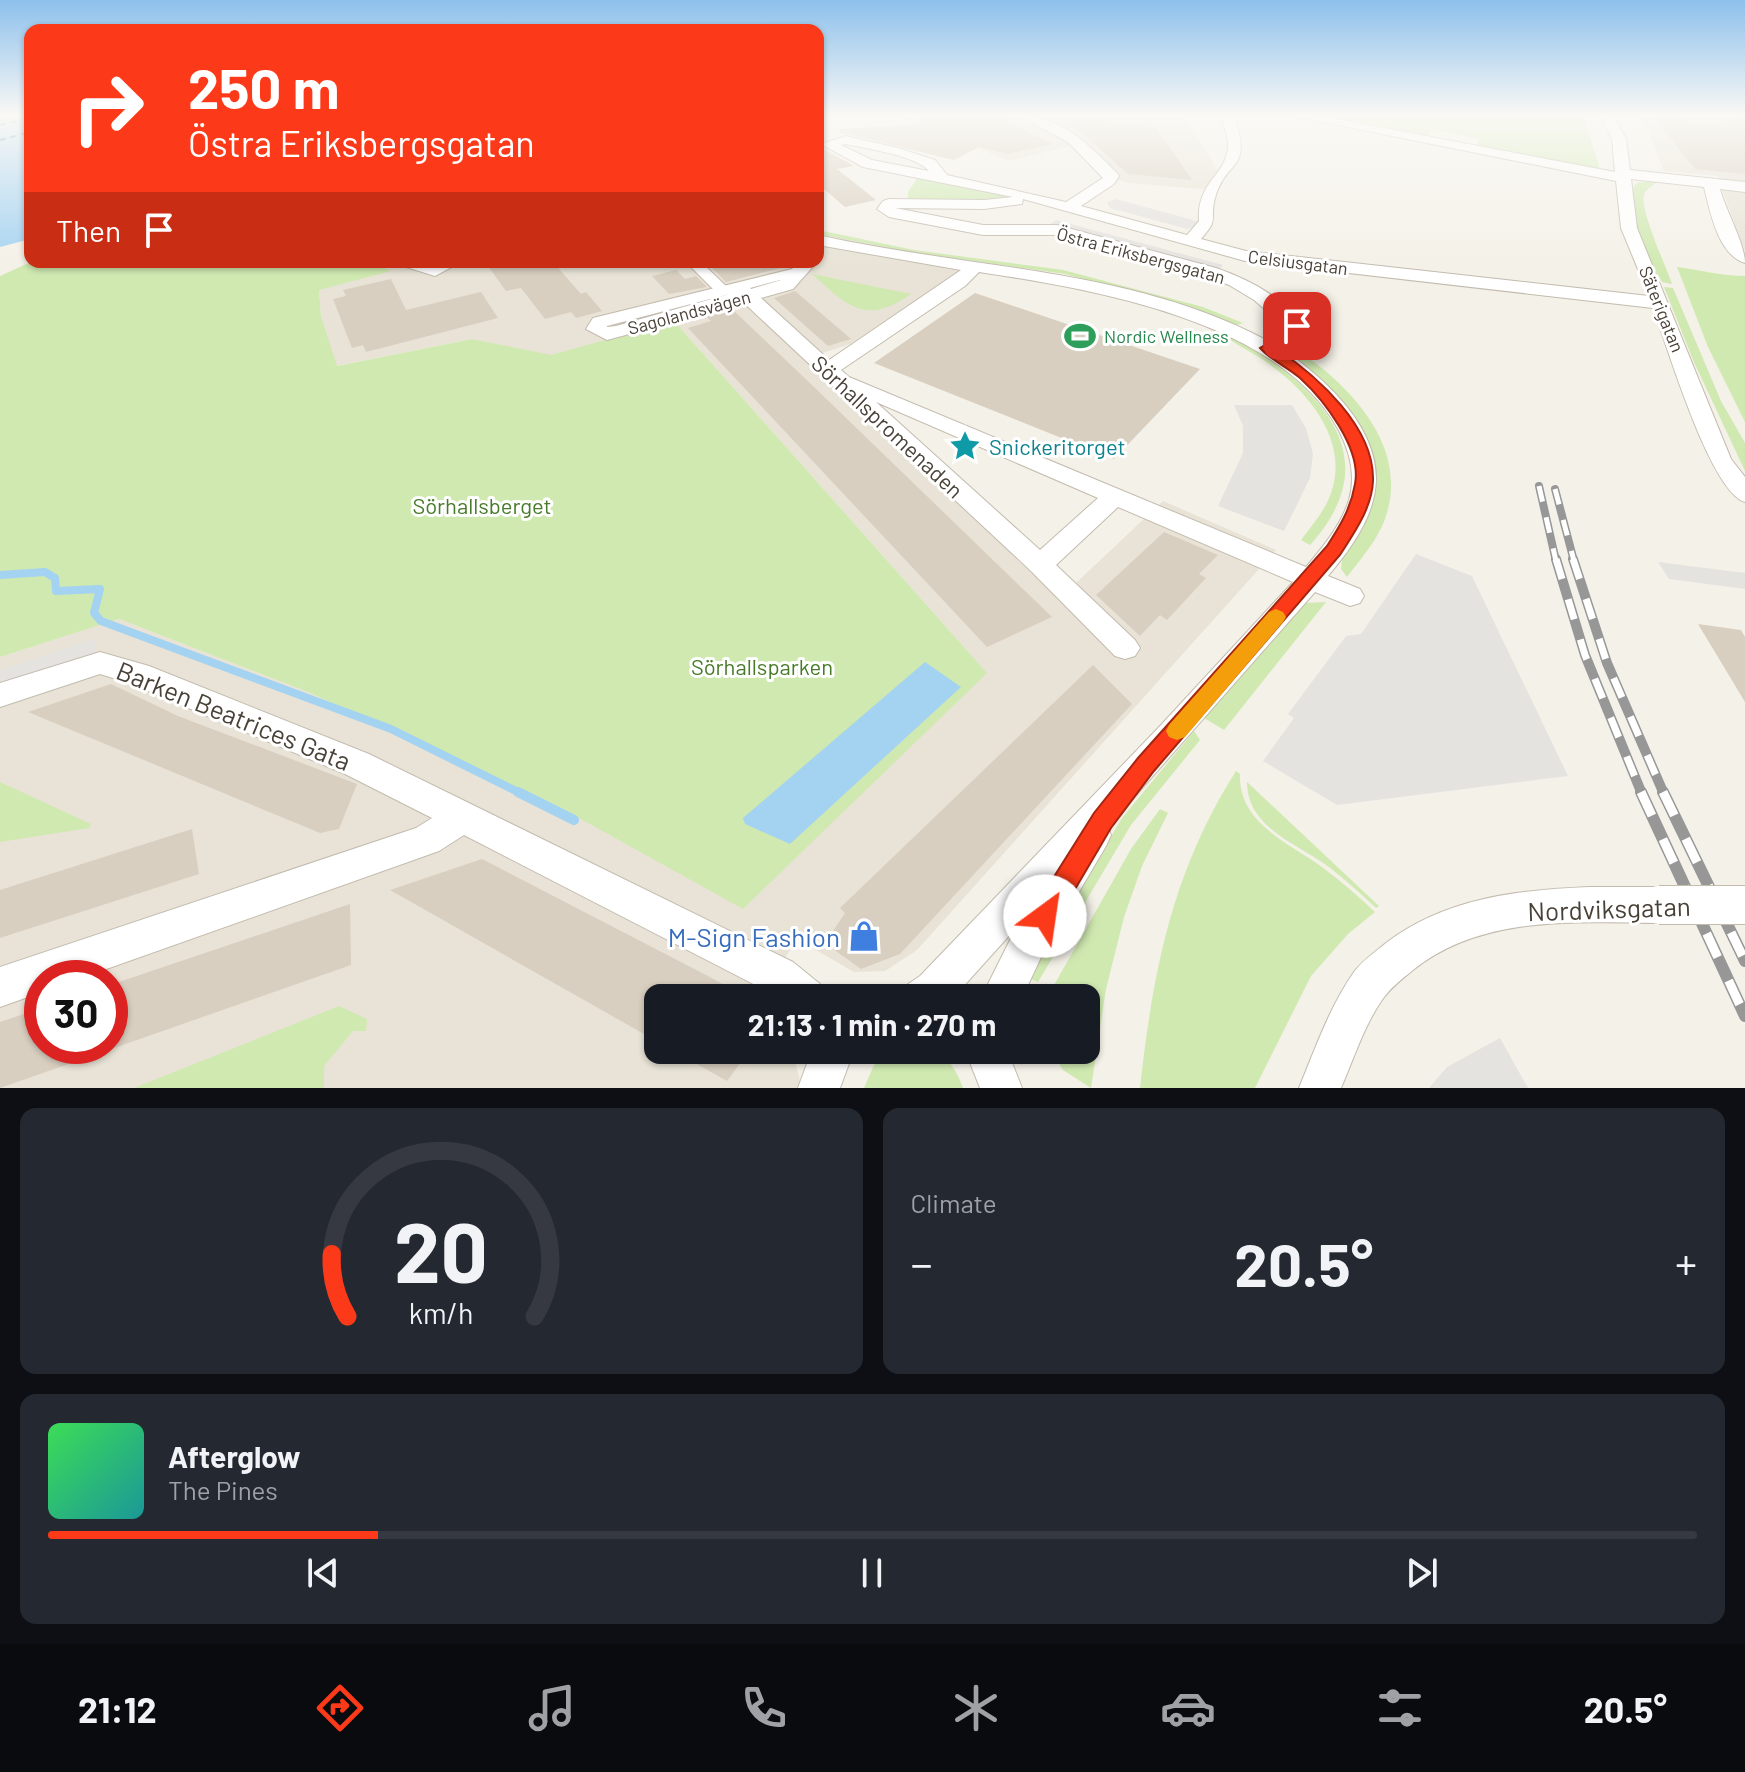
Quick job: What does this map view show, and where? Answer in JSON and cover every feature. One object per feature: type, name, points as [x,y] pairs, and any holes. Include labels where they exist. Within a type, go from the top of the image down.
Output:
[{"type":"street","name":"Celsiusgatan","points":[[879,166],[1026,196],[1245,256],[1661,303]]},
{"type":"street","name":"Celsiusgatan","points":[[928,166],[942,178]]},
{"type":"street","points":[[1069,207],[1109,181],[1112,176],[1102,166]]},
{"type":"street","points":[[1190,241],[1207,222],[1204,208],[1207,194],[1228,166]]},
{"type":"street","points":[[1567,166],[1623,176],[1745,187]]},
{"type":"street","name":"Säterigatan","points":[[1622,166],[1629,228],[1661,303],[1720,460],[1745,494]]},
{"type":"street","points":[[1711,184],[1719,214],[1734,248],[1745,258]]},
{"type":"street","name":"Östra Eriksbergsgatan","points":[[1026,196],[1010,202],[984,205],[902,202],[889,204],[885,209],[895,214],[983,230],[1057,230],[1235,281],[1261,296],[1299,329],[1267,348]]},
{"type":"street","points":[[1719,214],[1745,221]]},
{"type":"street","points":[[824,245],[1062,281],[1138,300],[1267,348],[1304,374],[1340,414],[1353,437],[1363,467],[1365,481],[1355,516],[1334,550],[1146,765],[940,984]]},
{"type":"street","points":[[974,267],[959,282],[834,376],[1350,596]]},
{"type":"street","points":[[702,268],[736,291]]},
{"type":"street","name":"Sagolandsvägen","points":[[736,291],[600,322],[596,329],[607,334],[736,291],[780,275],[803,268]]},
{"type":"street","name":"Sörhallspromenaden","points":[[736,291],[834,376],[1040,565],[1125,648]]},
{"type":"street","points":[[1040,565],[1114,497]]},
{"type":"street","name":"Barken Beatrices Gata","points":[[0,695],[79,668],[109,664],[357,764],[779,976],[789,984]]},
{"type":"street","points":[[1008,984],[1030,940],[1103,821],[1146,765]]},
{"type":"street","points":[[0,987],[427,840],[462,817]]},
{"type":"street","name":"Nordviksgatan","points":[[1320,1088],[1368,985],[1400,954],[1440,932],[1477,918],[1526,909],[1745,905]]},
{"type":"street","points":[[819,1088],[828,1064]]},
{"type":"shaded area","points":[[1090,166],[1215,166],[1222,181],[1213,190],[1130,183],[1100,175]]},
{"type":"shaded area","points":[[1662,166],[1745,166],[1745,251],[1717,176],[1664,171]]},
{"type":"shaded area","points":[[1116,199],[1201,224],[1187,229],[1110,208],[1107,202]]},
{"type":"shaded area","points":[[1056,220],[1223,265],[1217,271],[1049,225]]},
{"type":"shaded area","points":[[1060,234],[1211,276],[1205,281],[1054,239]]},
{"type":"shaded area","points":[[824,246],[960,271],[850,344],[804,359],[1059,599],[1163,501],[1276,550],[917,950],[885,971],[854,972],[797,939],[769,984],[644,984],[644,1064],[796,1064],[802,1088],[0,1088],[0,657],[119,619],[308,692],[570,813],[987,673],[674,321],[551,356],[472,339],[336,366],[321,316],[319,289],[389,270],[384,268],[824,268]]},
{"type":"shaded area","points":[[1234,405],[1292,405],[1306,428],[1313,454],[1310,478],[1284,531],[1218,506],[1243,453],[1243,426]]},
{"type":"shaded area","points":[[1416,554],[1472,576],[1568,776],[1337,805],[1263,761],[1294,718],[1288,714],[1346,636],[1361,634]]},
{"type":"shaded area","points":[[1658,562],[1745,573],[1745,589],[1669,579]]},
{"type":"shaded area","points":[[95,638],[96,652],[0,684],[0,671]]},
{"type":"shaded area","points":[[1500,1038],[1528,1088],[1429,1088],[1447,1067]]},
{"type":"green space","points":[[918,177],[1011,197],[1006,200],[908,200],[908,192]]},
{"type":"green space","points":[[1657,182],[1645,193],[1644,203],[1672,284],[1662,282],[1634,222],[1632,196],[1635,184]]},
{"type":"green space","points":[[824,231],[914,250],[1063,270],[1203,307],[1243,323],[1234,326],[1164,301],[1065,274],[904,251],[824,235]]},
{"type":"green space","points":[[24,265],[24,268],[384,268],[391,271],[319,290],[321,316],[337,366],[472,339],[551,355],[674,321],[987,673],[743,909],[570,813],[480,770],[308,692],[119,619],[0,657],[0,276]]},
{"type":"green space","points":[[1677,267],[1745,276],[1745,422],[1708,347]]},
{"type":"green space","points":[[812,274],[911,294],[881,309],[858,308],[836,295]]},
{"type":"green space","points":[[1664,287],[1673,288],[1721,401],[1745,443],[1745,471],[1693,360]]},
{"type":"green space","points":[[1230,335],[1289,375],[1313,398],[1332,423],[1343,451],[1344,480],[1334,511],[1310,545],[1301,540],[1325,506],[1335,474],[1331,439],[1301,391],[1267,363],[1226,337]]},
{"type":"green space","points":[[1290,345],[1349,393],[1379,435],[1388,459],[1391,483],[1385,519],[1371,545],[1347,577],[1341,569],[1342,560],[1336,557],[1372,473],[1289,353]]},
{"type":"green space","points":[[1326,602],[1224,730],[1204,718],[1292,611],[1304,603]]},
{"type":"green space","points":[[1194,731],[1200,740],[1131,825],[1038,982],[1027,977],[1122,818]]},
{"type":"green space","points":[[1236,771],[1240,774],[1247,806],[1256,819],[1322,867],[1375,912],[1348,934],[1311,976],[1255,1088],[1140,1088],[1151,1003],[1169,924],[1196,847]]},
{"type":"green space","points":[[0,782],[91,824],[89,828],[0,842]]},
{"type":"green space","points":[[1247,782],[1379,906],[1376,908],[1329,867],[1265,823],[1249,798]]},
{"type":"green space","points":[[1160,809],[1168,813],[1142,866],[1124,917],[1106,989],[1100,1029],[1100,984],[1055,984],[1131,849]]},
{"type":"green space","points":[[339,1006],[367,1019],[366,1031],[353,1031],[324,1066],[324,1088],[134,1088]]},
{"type":"green space","points":[[951,1064],[963,1088],[864,1088],[874,1065]]},
{"type":"green space","points":[[1059,1064],[1095,1064],[1091,1088],[1063,1070]]},
{"type":"water","points":[[0,166],[24,166],[24,241],[0,247]]},
{"type":"water","points":[[925,662],[961,687],[790,844],[745,824],[743,818]]},
{"type":"building","points":[[824,166],[854,166],[837,169],[876,200],[845,207],[824,189]]},
{"type":"building","points":[[1119,166],[1182,166],[1192,180],[1128,174]]},
{"type":"building","points":[[1692,166],[1745,166],[1745,174],[1695,169]]},
{"type":"building","points":[[489,268],[558,268],[581,294],[586,292],[602,311],[576,318],[571,312],[545,319],[521,288],[506,291]]},
{"type":"building","points":[[712,268],[781,268],[726,282]]},
{"type":"building","points":[[676,270],[685,279],[696,276],[707,287],[669,294],[652,276]]},
{"type":"building","points":[[391,279],[406,310],[481,292],[498,318],[366,352],[363,345],[352,348],[333,299],[346,296],[343,290]]},
{"type":"building","points":[[795,291],[851,339],[828,346],[774,298]]},
{"type":"building","points":[[975,293],[1200,369],[1114,459],[874,363]]},
{"type":"building","points":[[732,309],[1052,617],[987,647],[688,328],[711,321],[706,316]]},
{"type":"building","points":[[1164,532],[1218,555],[1199,574],[1206,578],[1167,620],[1160,615],[1140,636],[1096,595]]},
{"type":"building","points":[[1698,624],[1741,630],[1745,637],[1745,702]]},
{"type":"building","points":[[1093,665],[1132,704],[900,954],[861,969],[829,946],[829,937],[845,913],[840,908]]},
{"type":"building","points":[[111,684],[178,716],[357,784],[339,829],[320,833],[28,712]]},
{"type":"building","points":[[192,829],[199,874],[0,938],[0,890]]},
{"type":"building","points":[[482,859],[723,984],[644,984],[644,1034],[390,890]]},
{"type":"building","points":[[350,904],[351,965],[128,1043],[128,979]]},
{"type":"building","points":[[24,1014],[24,1064],[68,1064],[0,1088],[0,1022]]},
{"type":"building","points":[[697,1064],[740,1064],[727,1081]]},
{"type":"waterway","points":[[0,575],[45,572],[55,578],[56,591],[100,589],[94,613],[101,621],[391,729],[522,794]]},
{"type":"waterway","points":[[518,792],[522,794]]},
{"type":"waterway","points":[[522,794],[574,820]]},
{"type":"railway","points":[[1539,486],[1556,561]]},
{"type":"railway","points":[[1555,489],[1574,561]]},
{"type":"railway","points":[[1556,559],[1585,655],[1642,794]]},
{"type":"railway","points":[[1573,559],[1607,663],[1664,794]]},
{"type":"railway","points":[[1641,792],[1745,1016]]},
{"type":"railway","points":[[1663,792],[1745,961]]},
{"type":"slow traffic","points":[[1177,731],[1276,617]]},
{"type":"place","name":"Nordic Wellness","points":[[1080,336]]},
{"type":"place","name":"Snickeritorget","points":[[965,446]]},
{"type":"place","name":"M-Sign Fashion","points":[[864,936]]},
{"type":"route","points":[[1045,916],[1103,821],[1146,765],[1334,550],[1355,516],[1365,481],[1350,429],[1325,395],[1304,374],[1267,348],[1297,332],[1297,326]]},
{"type":"park label","name":"Sörhallsberget","points":[[482,505]]},
{"type":"park label","name":"Sörhallsparken","points":[[762,666]]}]
